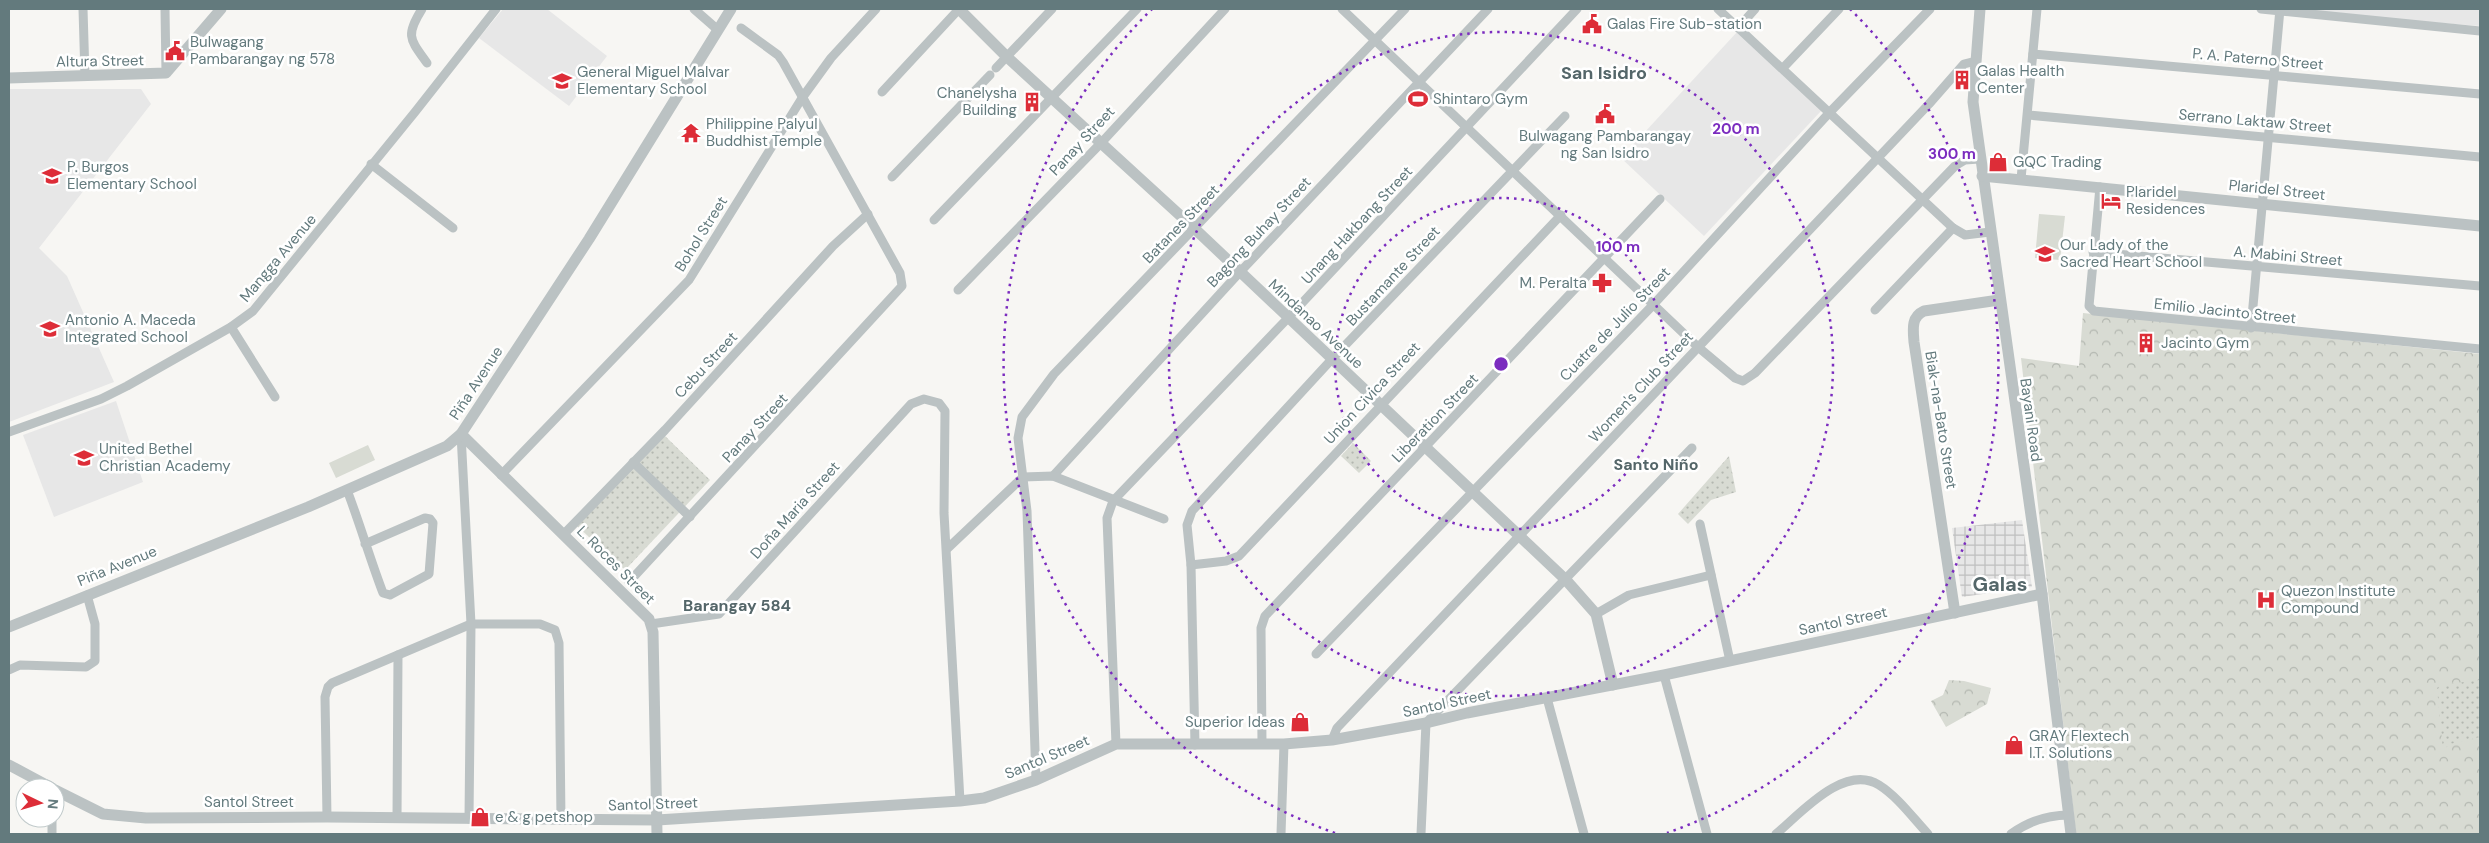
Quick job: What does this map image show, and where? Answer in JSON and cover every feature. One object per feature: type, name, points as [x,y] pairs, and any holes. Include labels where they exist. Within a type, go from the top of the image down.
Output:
[{"type":"street","points":[[82,9],[85,76]]},
{"type":"street","points":[[165,9],[166,73]]},
{"type":"street","points":[[166,73],[221,9]]},
{"type":"street","points":[[422,9],[412,24],[410,34],[411,41],[428,63]]},
{"type":"street","name":"Mangga Avenue","points":[[9,432],[101,399],[231,327],[253,312],[496,9]]},
{"type":"street","points":[[694,9],[718,30]]},
{"type":"street","name":"Piña Avenue","points":[[9,627],[347,490],[447,446],[461,434],[588,239],[731,9]]},
{"type":"street","name":"Bohol Street","points":[[501,475],[689,280],[802,98],[831,58],[876,9]]},
{"type":"street","points":[[882,92],[959,9]]},
{"type":"street","name":"Mindanao Avenue","points":[[959,9],[1007,57],[1195,229],[1566,580],[1596,614],[1614,684]]},
{"type":"street","points":[[996,68],[1052,9]]},
{"type":"street","points":[[934,220],[1137,9]]},
{"type":"street","name":"Panay Street","points":[[958,290],[1102,142],[1225,9]]},
{"type":"street","points":[[1342,9],[1698,347],[1735,378],[1743,381],[1755,373],[1955,166],[1965,160],[1979,159]]},
{"type":"street","name":"Batanes Street","points":[[1036,780],[1027,511],[1018,438],[1019,426],[1027,408],[1054,374],[1406,9]]},
{"type":"street","name":"Bagong Buhay Street","points":[[1052,476],[1240,272],[1488,9]]},
{"type":"street","name":"Unang Hakbang Street","points":[[1113,501],[1288,318],[1577,9]]},
{"type":"street","points":[[1718,9],[1953,228],[1965,235],[1990,232]]},
{"type":"street","points":[[1738,28],[1755,9]]},
{"type":"street","points":[[1783,68],[1840,9]]},
{"type":"street","name":"Cuatre de Julio Street","points":[[1316,654],[1653,305],[1830,112],[1930,9]]},
{"type":"street","name":"Bayani Road","points":[[1980,9],[1973,102],[1979,159],[2042,594],[2072,834]]},
{"type":"street","points":[[2021,179],[2037,9]]},
{"type":"street","points":[[2262,9],[2480,31]]},
{"type":"street","points":[[2251,328],[2258,268],[2280,10]]},
{"type":"street","points":[[741,28],[778,55],[868,214]]},
{"type":"street","name":"P. A. Paterno Street","points":[[2033,54],[2274,74],[2480,94]]},
{"type":"street","name":"Women's Club Street","points":[[1332,740],[1337,728],[1878,158],[1964,64],[1976,61]]},
{"type":"street","name":"Altura Street","points":[[9,78],[166,73]]},
{"type":"street","points":[[892,177],[990,75]]},
{"type":"street","name":"Serrano Laktaw Street","points":[[2028,115],[2480,157]]},
{"type":"street","name":"Bustamante Street","points":[[1191,565],[1187,525],[1192,511],[1512,169],[1565,116]]},
{"type":"street","points":[[371,164],[453,228]]},
{"type":"street","name":"Plaridel Street","points":[[1982,176],[2480,226]]},
{"type":"street","name":"Emilio Jacinto Street","points":[[2100,187],[2089,306],[2094,312],[2480,349]]},
{"type":"street","name":"Liberation Street","points":[[1262,744],[1261,628],[1263,619],[1660,199]]},
{"type":"street","name":"Panay Street","points":[[629,582],[900,291],[902,280],[900,273],[868,214]]},
{"type":"street","name":"Cebu Street","points":[[564,534],[833,246],[868,214]]},
{"type":"street","name":"Union Civica Street","points":[[1191,565],[1226,561],[1239,556],[1561,215]]},
{"type":"street","points":[[1875,310],[1953,228]]},
{"type":"street","name":"A. Mabini Street","points":[[2093,252],[2480,286]]},
{"type":"street","name":"Biak-na-Bato Street","points":[[1955,613],[1914,342],[1914,322],[1915,317],[1924,311],[1999,300]]},
{"type":"street","points":[[231,327],[275,398]]},
{"type":"street","name":"Doña Maria Street","points":[[651,624],[719,614],[910,404],[924,399],[939,402],[945,411],[944,513],[948,548]]},
{"type":"street","points":[[461,434],[471,624],[469,819]]},
{"type":"street","name":"L. Roces Street","points":[[461,434],[501,475],[564,534],[645,615],[651,624],[657,834]]},
{"type":"street","points":[[1421,834],[1426,723],[1692,448]]},
{"type":"street","points":[[633,462],[690,517]]},
{"type":"street","points":[[960,801],[948,548],[1023,477],[1052,476],[1164,519]]},
{"type":"street","points":[[347,490],[365,544],[383,593],[390,595],[429,574],[433,523],[430,518],[425,518],[365,544]]},
{"type":"street","points":[[1113,501],[1107,518],[1116,744]]},
{"type":"street","points":[[1700,524],[1730,661]]},
{"type":"street","points":[[1191,565],[1195,745]]},
{"type":"street","points":[[1596,614],[1629,595],[1711,575]]},
{"type":"street","name":"Santol Street","points":[[65,795],[93,810],[114,816],[146,818],[327,817],[657,820],[960,801],[984,798],[1036,780],[1116,744],[1284,744],[1332,740],[1426,723],[1614,684],[1664,676],[2042,594]]},
{"type":"street","points":[[9,670],[20,665],[86,667],[95,662],[96,624],[87,595]]},
{"type":"street","points":[[327,817],[326,691],[337,680],[471,624],[540,624],[548,626],[558,635],[561,820]]},
{"type":"street","points":[[397,818],[398,655]]},
{"type":"street","points":[[1664,676],[1707,834]]},
{"type":"street","points":[[1547,698],[1584,834]]},
{"type":"street","points":[[1281,834],[1284,744]]},
{"type":"street","name":"Santol Street","points":[[9,765],[33,778]]},
{"type":"street","points":[[1776,834],[1830,789],[1857,779],[1879,785],[1928,834]]},
{"type":"street","points":[[2011,834],[2024,825],[2041,818],[2069,815]]},
{"type":"shaded area","name":"General Miguel Malvar Elementary School","points":[[503,9],[547,9],[607,56],[569,106],[479,38]]},
{"type":"shaded area","points":[[2286,9],[2480,9],[2480,26],[2414,21]]},
{"type":"shaded area","points":[[1737,32],[1822,110],[1704,236],[1621,158]]},
{"type":"shaded area","points":[[9,89],[141,89],[151,104],[39,248],[67,276],[114,382],[9,422]]},
{"type":"shaded area","name":"United Bethel Christian Academy","points":[[116,401],[143,482],[54,517],[23,435]]},
{"type":"shaded area","points":[[2022,520],[2032,587],[1962,597],[1952,528]]},
{"type":"green space","points":[[2039,214],[2065,216],[2060,260],[2035,258]]},
{"type":"green space","name":"Quezon Institute Compound","points":[[2083,313],[2480,354],[2480,680],[2441,685],[2437,688],[2443,750],[2450,744],[2480,737],[2480,834],[2076,834],[2021,358],[2079,366]]},
{"type":"green space","points":[[664,435],[710,480],[625,570],[577,526]]},
{"type":"green space","points":[[1353,443],[1371,461],[1359,473],[1341,456]]},
{"type":"green space","points":[[368,445],[375,460],[336,478],[329,463]]},
{"type":"green space","points":[[1729,456],[1736,492],[1711,500],[1688,524],[1678,514]]},
{"type":"green space","points":[[2480,650],[2480,769],[2432,775],[2417,659]]},
{"type":"green space","points":[[1949,680],[1964,681],[1991,688],[1987,704],[1946,727],[1931,701],[1943,695]]},
{"type":"place","name":"Galas Fire Sub-station","points":[[1592,24]]},
{"type":"place","name":"Bulwagang Pambarangay ng 578","points":[[175,51]]},
{"type":"place","name":"Galas Health Center","points":[[1962,80]]},
{"type":"place","name":"General Miguel Malvar Elementary School","points":[[562,81]]},
{"type":"place","name":"Shintaro Gym","points":[[1418,99]]},
{"type":"place","name":"Chanelysha Building","points":[[1032,102]]},
{"type":"place","name":"Bulwagang Pambarangay ng San Isidro","points":[[1605,114]]},
{"type":"place","name":"Philippine Palyul Buddhist Temple","points":[[691,133]]},
{"type":"place","name":"GQC Trading","points":[[1998,162]]},
{"type":"place","name":"P. Burgos Elementary School","points":[[52,176]]},
{"type":"place","name":"Plaridel Residences","points":[[2111,201]]},
{"type":"place","name":"Our Lady of the Sacred Heart School","points":[[2045,254]]},
{"type":"place","name":"M. Peralta","points":[[1602,283]]},
{"type":"place","name":"Antonio A. Maceda Integrated School","points":[[50,329]]},
{"type":"place","name":"Jacinto Gym","points":[[2146,343]]},
{"type":"place","name":"United Bethel Christian Academy","points":[[84,458]]},
{"type":"place","name":"Quezon Institute Compound","points":[[2266,600]]},
{"type":"place","name":"Superior Ideas","points":[[1300,722]]},
{"type":"place","name":"GRAY Flextech I.T. Solutions","points":[[2014,745]]},
{"type":"place","name":"e & g petshop","points":[[480,817]]},
{"type":"district","name":"San Isidro","points":[[1604,73]]},
{"type":"district","name":"Santo Niño","points":[[1656,464]]},
{"type":"district","name":"Galas","points":[[2000,584]]},
{"type":"district","name":"Barangay 584","points":[[737,605]]}]
